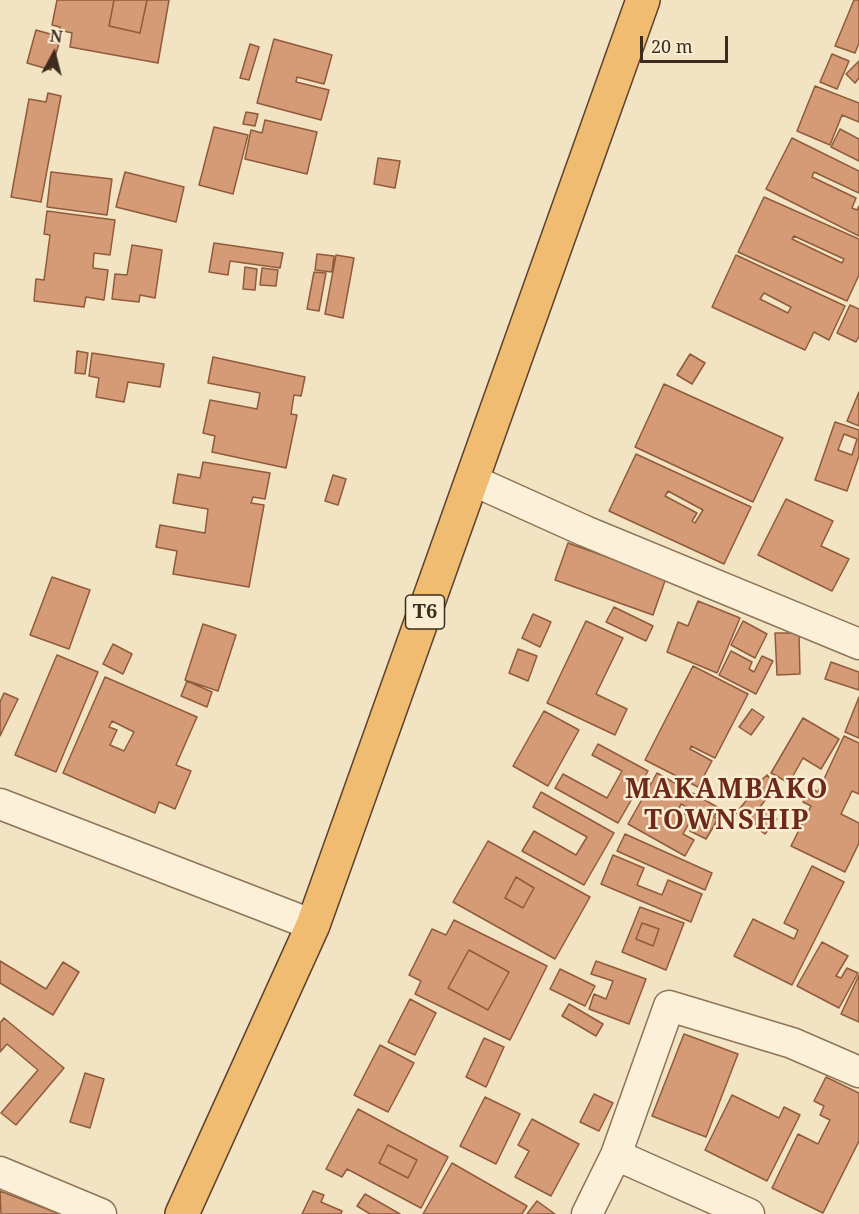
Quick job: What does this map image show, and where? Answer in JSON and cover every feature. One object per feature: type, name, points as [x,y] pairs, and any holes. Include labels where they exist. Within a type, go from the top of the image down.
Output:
[{"type":"highway","name":"T6","points":[[182,1214],[314,925],[643,0]]},
{"type":"street","points":[[472,480],[585,531],[859,644]]},
{"type":"street","points":[[0,804],[314,925]]},
{"type":"street","points":[[588,1214],[615,1155],[669,1006],[792,1043],[859,1072]]},
{"type":"street","points":[[615,1155],[749,1214]]},
{"type":"street","points":[[0,1172],[100,1214]]},
{"type":"building","points":[[57,0],[114,0],[109,26],[140,33],[147,0],[169,0],[158,63],[70,47],[72,33],[59,30],[60,27],[52,25]]},
{"type":"building","points":[[114,0],[147,0],[140,33],[109,26]]},
{"type":"building","points":[[854,0],[859,0],[859,43],[855,53],[835,46]]},
{"type":"building","points":[[36,30],[61,37],[51,70],[27,63]]},
{"type":"building","points":[[274,39],[332,55],[324,84],[297,77],[296,82],[329,90],[321,120],[257,103]]},
{"type":"building","points":[[250,44],[259,47],[249,80],[240,78]]},
{"type":"building","points":[[832,54],[849,61],[837,89],[820,82]]},
{"type":"building","points":[[859,61],[859,78],[855,83],[846,74]]},
{"type":"building","points":[[815,86],[859,103],[859,122],[842,115],[830,145],[797,131]]},
{"type":"building","points":[[48,93],[61,96],[41,202],[11,197],[29,99],[46,102]]},
{"type":"building","points":[[246,112],[258,114],[255,126],[243,124]]},
{"type":"building","points":[[265,120],[317,132],[307,174],[245,159],[251,130],[262,133]]},
{"type":"building","points":[[214,127],[248,135],[233,194],[199,185]]},
{"type":"building","points":[[840,129],[859,139],[859,161],[831,147]]},
{"type":"building","points":[[792,138],[859,171],[859,193],[814,172],[812,177],[856,198],[852,208],[857,210],[859,206],[859,236],[766,189]]},
{"type":"building","points":[[378,158],[400,161],[395,188],[374,184]]},
{"type":"building","points":[[51,172],[112,179],[107,215],[47,207]]},
{"type":"building","points":[[125,172],[184,187],[176,222],[116,207]]},
{"type":"building","points":[[764,197],[859,239],[859,275],[847,301],[738,252]],"holes":[[[794,236],[844,259],[842,263],[792,239]]]},
{"type":"building","points":[[47,211],[115,220],[110,255],[94,253],[93,268],[108,270],[104,300],[86,297],[84,307],[34,301],[36,279],[44,280],[50,235],[44,234]]},
{"type":"building","points":[[214,243],[283,253],[280,268],[230,261],[228,275],[209,272]]},
{"type":"building","points":[[132,245],[162,250],[155,298],[140,295],[139,302],[112,299],[115,274],[127,275]]},
{"type":"building","points":[[317,254],[334,256],[332,272],[315,270]]},
{"type":"building","points":[[336,255],[354,258],[343,318],[325,314]]},
{"type":"building","points":[[736,255],[845,306],[829,340],[814,332],[805,350],[712,307]],"holes":[[[764,293],[791,307],[788,313],[760,299]]]},
{"type":"building","points":[[245,267],[257,269],[255,290],[243,289]]},
{"type":"building","points":[[262,268],[278,270],[276,286],[260,285]]},
{"type":"building","points":[[314,272],[326,273],[319,311],[307,309]]},
{"type":"building","points":[[850,305],[859,309],[859,336],[856,342],[837,333]]},
{"type":"building","points":[[77,351],[88,353],[85,374],[75,373]]},
{"type":"building","points":[[92,353],[164,364],[160,387],[128,382],[124,402],[96,397],[99,378],[89,376]]},
{"type":"building","points":[[690,354],[705,363],[692,384],[677,375]]},
{"type":"building","points":[[213,357],[305,377],[301,396],[294,395],[291,414],[297,415],[286,468],[212,452],[215,436],[203,433],[210,400],[257,409],[260,393],[208,383]]},
{"type":"building","points":[[664,384],[783,438],[753,502],[635,447]]},
{"type":"building","points":[[859,392],[859,426],[847,421]]},
{"type":"building","points":[[835,422],[859,430],[859,456],[847,491],[815,480]],"holes":[[[844,434],[857,439],[852,455],[838,450]]]},
{"type":"building","points":[[636,454],[751,507],[724,564],[609,511]],"holes":[[[668,491],[703,510],[695,523],[692,521],[697,513],[665,496]]]},
{"type":"building","points":[[203,462],[270,473],[265,499],[253,497],[251,503],[264,505],[249,587],[173,574],[177,551],[156,547],[160,525],[205,533],[208,509],[173,503],[178,474],[200,478]]},
{"type":"building","points":[[333,475],[346,479],[338,505],[325,501]]},
{"type":"building","points":[[786,499],[833,521],[821,546],[849,559],[832,591],[758,555]]},
{"type":"building","points":[[568,543],[666,578],[653,615],[555,580]]},
{"type":"building","points":[[52,577],[90,590],[69,649],[30,635]]},
{"type":"building","points":[[698,601],[740,618],[717,673],[667,652],[678,622],[688,626]]},
{"type":"building","points":[[614,607],[653,626],[646,641],[606,622]]},
{"type":"building","points":[[533,614],[551,622],[540,647],[522,638]]},
{"type":"building","points":[[586,621],[623,638],[596,694],[627,709],[615,735],[547,703]]},
{"type":"building","points":[[743,621],[767,634],[755,658],[731,645]]},
{"type":"building","points":[[203,624],[236,635],[218,691],[185,680]]},
{"type":"building","points":[[775,633],[799,633],[800,674],[777,675]]},
{"type":"building","points":[[113,644],[132,654],[123,674],[103,664]]},
{"type":"building","points":[[518,649],[537,656],[528,681],[509,673]]},
{"type":"building","points":[[731,651],[752,662],[749,669],[754,672],[762,656],[773,661],[756,694],[719,675]]},
{"type":"building","points":[[57,655],[98,672],[56,772],[15,755]]},
{"type":"building","points":[[831,662],[859,672],[859,690],[825,679]]},
{"type":"building","points":[[693,666],[748,694],[715,758],[691,746],[690,749],[712,761],[698,787],[645,760]]},
{"type":"building","points":[[105,677],[197,717],[176,765],[191,771],[175,809],[159,802],[155,813],[63,773]],"holes":[[[112,721],[134,732],[124,751],[110,745],[117,730],[109,727]]]},
{"type":"building","points":[[187,681],[212,692],[207,707],[181,696]]},
{"type":"building","points":[[4,693],[18,699],[0,736],[0,702]]},
{"type":"building","points":[[859,697],[859,738],[845,732]]},
{"type":"building","points":[[752,709],[764,717],[751,735],[739,727]]},
{"type":"building","points":[[544,711],[579,730],[548,786],[513,766]]},
{"type":"building","points":[[803,718],[839,739],[821,769],[803,758],[789,783],[771,773]]},
{"type":"building","points":[[844,736],[859,743],[859,794],[852,791],[841,814],[859,823],[859,843],[845,872],[791,846],[811,806],[803,802],[810,788],[818,792]]},
{"type":"building","points":[[598,744],[648,771],[618,823],[555,788],[563,774],[607,798],[622,771],[592,755]]},
{"type":"building","points":[[657,773],[719,808],[714,817],[718,819],[706,839],[690,831],[700,814],[681,804],[678,811],[692,818],[683,834],[694,840],[685,856],[628,824]]},
{"type":"building","points":[[767,775],[779,788],[770,797],[757,784]]},
{"type":"building","points":[[754,791],[766,799],[760,807],[777,819],[765,834],[736,813]]},
{"type":"building","points":[[541,792],[614,833],[584,885],[522,851],[534,831],[576,855],[587,837],[533,807]]},
{"type":"building","points":[[625,834],[712,873],[705,890],[617,851]]},
{"type":"building","points":[[488,841],[590,897],[555,959],[453,902]],"holes":[[[516,877],[534,888],[523,908],[505,898]]]},
{"type":"building","points":[[613,855],[644,868],[637,885],[662,895],[668,880],[702,894],[691,922],[601,884]]},
{"type":"building","points":[[812,866],[844,882],[792,985],[734,956],[753,919],[794,939],[798,930],[784,923]]},
{"type":"building","points":[[516,877],[534,888],[523,908],[505,898]]},
{"type":"building","points":[[640,907],[684,923],[666,970],[622,952]],"holes":[[[642,923],[659,929],[653,946],[636,939]]]},
{"type":"building","points":[[454,920],[547,966],[510,1040],[415,994],[421,981],[409,975],[432,929],[446,935]],"holes":[[[469,950],[509,972],[488,1010],[448,988]]]},
{"type":"building","points":[[642,923],[659,929],[653,946],[636,939]]},
{"type":"building","points":[[822,942],[848,956],[836,976],[841,978],[847,968],[858,973],[839,1008],[797,986]]},
{"type":"building","points":[[469,950],[509,972],[488,1010],[448,988]]},
{"type":"building","points":[[0,961],[46,989],[63,962],[79,972],[53,1015],[0,983]]},
{"type":"building","points":[[596,961],[646,979],[629,1024],[589,1009],[594,994],[606,999],[613,981],[591,974]]},
{"type":"building","points":[[560,969],[595,986],[585,1006],[550,989]]},
{"type":"building","points":[[859,975],[859,1022],[841,1014]]},
{"type":"building","points":[[410,999],[436,1013],[415,1055],[388,1042]]},
{"type":"building","points":[[569,1004],[603,1024],[596,1036],[562,1016]]},
{"type":"building","points":[[4,1018],[64,1068],[16,1125],[1,1113],[38,1070],[7,1044],[0,1052],[0,1023]]},
{"type":"building","points":[[684,1034],[738,1054],[706,1137],[652,1116]]},
{"type":"building","points":[[484,1038],[504,1047],[486,1087],[466,1077]]},
{"type":"building","points":[[380,1045],[414,1063],[388,1112],[354,1095]]},
{"type":"building","points":[[85,1073],[104,1079],[90,1128],[70,1122]]},
{"type":"building","points":[[826,1077],[859,1093],[859,1141],[823,1213],[772,1188],[798,1134],[818,1144],[830,1120],[820,1115],[824,1106],[814,1101]]},
{"type":"building","points":[[594,1094],[613,1103],[599,1131],[580,1122]]},
{"type":"building","points":[[732,1095],[779,1118],[784,1107],[800,1115],[767,1181],[705,1150]]},
{"type":"building","points":[[485,1097],[520,1114],[496,1164],[460,1146]]},
{"type":"building","points":[[358,1109],[448,1157],[421,1208],[347,1169],[342,1177],[326,1169]],"holes":[[[388,1145],[417,1160],[408,1178],[379,1163]]]},
{"type":"building","points":[[532,1119],[579,1144],[551,1196],[515,1177],[529,1151],[518,1145]]},
{"type":"building","points":[[388,1145],[417,1160],[408,1178],[379,1163]]},
{"type":"building","points":[[452,1163],[527,1206],[522,1214],[423,1214]]},
{"type":"building","points":[[0,1191],[60,1214],[1,1214]]},
{"type":"building","points":[[313,1191],[324,1195],[321,1202],[342,1211],[341,1214],[302,1214]]},
{"type":"building","points":[[365,1194],[400,1214],[370,1214],[357,1206]]},
{"type":"building","points":[[537,1201],[555,1214],[527,1214]]},
{"type":"district","name":"MAKAMBAKO TOWNSHIP","points":[[727,806]]}]
